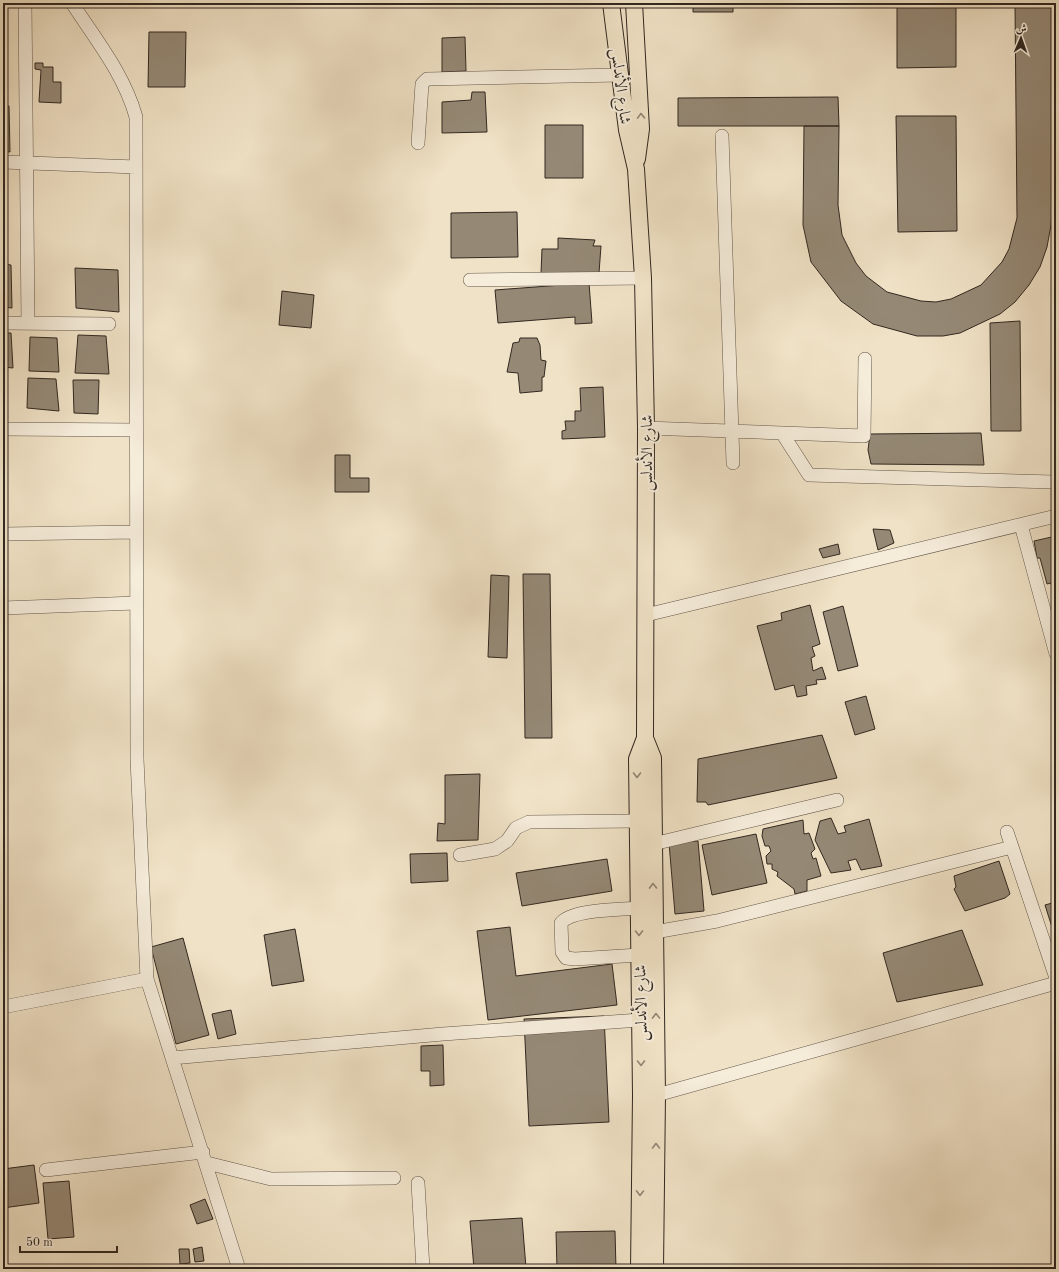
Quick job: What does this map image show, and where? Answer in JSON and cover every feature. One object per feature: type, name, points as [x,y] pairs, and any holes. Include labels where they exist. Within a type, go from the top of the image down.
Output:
[{"type":"main road","name":"شارع الأندلس","points":[[611,3],[627,130],[636,168],[643,278],[646,428],[646,615],[645,738],[637,759],[640,1020],[639,1269]]},
{"type":"main road","name":"شارع الأندلس","points":[[634,3],[642,129],[636,168]]},
{"type":"main road","name":"شارع الأندلس","points":[[645,738],[653,758],[652,844],[655,932],[657,1095],[655,1269]]},
{"type":"street","points":[[25,3],[28,323]]},
{"type":"street","points":[[72,3],[117,70],[130,95],[136,116],[137,759],[147,979],[240,1269]]},
{"type":"street","points":[[418,143],[422,84],[427,79],[437,77],[620,75]]},
{"type":"street","points":[[722,136],[733,463]]},
{"type":"street","points":[[3,162],[136,167]]},
{"type":"street","points":[[470,280],[643,278]]},
{"type":"street","points":[[3,323],[109,324]]},
{"type":"street","points":[[646,428],[864,436],[865,359]]},
{"type":"street","points":[[3,429],[136,430]]},
{"type":"street","points":[[782,434],[810,475],[1054,482],[1056,480]]},
{"type":"street","points":[[646,615],[1056,516]]},
{"type":"street","points":[[1021,525],[1056,654]]},
{"type":"street","points":[[3,534],[136,532]]},
{"type":"street","points":[[3,608],[136,603]]},
{"type":"street","points":[[652,844],[837,800]]},
{"type":"street","points":[[460,855],[495,849],[507,841],[516,828],[529,822],[637,821]]},
{"type":"street","points":[[1007,832],[1056,978]]},
{"type":"street","points":[[655,932],[716,922],[1012,847]]},
{"type":"street","points":[[638,908],[577,914],[565,918],[561,923],[562,952],[566,958],[575,960],[639,956]]},
{"type":"street","points":[[3,1008],[147,979]]},
{"type":"street","points":[[657,1095],[1056,984]]},
{"type":"street","points":[[172,1058],[443,1034],[640,1020]]},
{"type":"street","points":[[46,1170],[205,1157],[271,1179],[394,1178]]},
{"type":"street","points":[[418,1183],[423,1269]]},
{"type":"building","points":[[693,3],[733,3],[733,12],[693,12]]},
{"type":"building","points":[[897,3],[956,3],[956,67],[897,68]]},
{"type":"building","points":[[1015,3],[1052,3],[1053,203],[1047,247],[1040,267],[1029,285],[1015,302],[1000,314],[960,333],[943,336],[917,336],[873,324],[841,301],[811,262],[803,225],[804,126],[839,126],[838,205],[842,235],[856,263],[866,276],[887,292],[921,301],[936,302],[951,299],[981,285],[1002,262],[1009,249],[1017,218]]},
{"type":"building","points":[[149,32],[186,32],[185,87],[148,87]]},
{"type":"building","points":[[465,37],[466,71],[442,72],[442,38]]},
{"type":"building","points":[[35,63],[43,63],[43,67],[53,67],[53,82],[61,82],[61,103],[39,102],[41,70],[35,69]]},
{"type":"building","points":[[472,92],[485,92],[487,132],[442,133],[442,102],[471,100]]},
{"type":"building","points":[[838,97],[839,126],[678,126],[678,98]]},
{"type":"building","points":[[3,106],[9,106],[10,152],[3,151]]},
{"type":"building","points":[[896,116],[956,116],[957,231],[898,232]]},
{"type":"building","points":[[545,125],[583,125],[583,178],[545,178]]},
{"type":"building","points":[[517,212],[518,257],[451,258],[451,213]]},
{"type":"building","points":[[558,238],[595,240],[593,246],[601,246],[599,273],[541,273],[542,249],[558,249]]},
{"type":"building","points":[[3,264],[11,265],[12,308],[3,307]]},
{"type":"building","points":[[75,268],[118,270],[119,312],[76,308]]},
{"type":"building","points":[[589,283],[592,323],[575,324],[575,317],[498,323],[495,290]]},
{"type":"building","points":[[282,291],[314,295],[311,328],[279,325]]},
{"type":"building","points":[[1020,321],[1021,431],[991,431],[990,323]]},
{"type":"building","points":[[3,333],[11,333],[13,368],[3,367]]},
{"type":"building","points":[[78,335],[106,336],[109,374],[75,373]]},
{"type":"building","points":[[30,337],[57,338],[59,372],[29,371]]},
{"type":"building","points":[[520,338],[537,338],[540,345],[541,360],[546,361],[544,377],[542,377],[542,391],[520,393],[518,373],[507,372],[513,343],[519,342]]},
{"type":"building","points":[[28,378],[56,379],[59,411],[27,408]]},
{"type":"building","points":[[73,380],[99,380],[98,414],[74,413]]},
{"type":"building","points":[[603,387],[605,437],[562,439],[562,431],[566,430],[565,421],[575,421],[575,411],[581,411],[580,388]]},
{"type":"building","points":[[981,433],[984,465],[871,464],[868,450],[870,434]]},
{"type":"building","points":[[335,455],[350,455],[350,478],[369,478],[369,492],[335,492]]},
{"type":"building","points":[[873,529],[890,530],[894,543],[878,550]]},
{"type":"building","points":[[1056,536],[1056,598],[1053,593],[1051,583],[1047,584],[1040,558],[1037,558],[1034,541]]},
{"type":"building","points":[[838,544],[840,554],[823,558],[819,549]]},
{"type":"building","points":[[523,574],[550,574],[552,738],[525,738]]},
{"type":"building","points":[[491,575],[509,576],[507,658],[488,657]]},
{"type":"building","points":[[810,605],[820,644],[812,647],[815,656],[811,658],[813,671],[822,667],[826,679],[816,680],[817,684],[806,686],[807,695],[797,697],[794,685],[775,690],[757,626],[782,620],[781,613]]},
{"type":"building","points":[[843,606],[858,666],[838,671],[823,612]]},
{"type":"building","points":[[866,696],[875,729],[855,735],[845,702]]},
{"type":"building","points":[[822,735],[837,778],[708,805],[706,802],[697,802],[698,759]]},
{"type":"building","points":[[480,774],[478,840],[437,841],[438,823],[445,824],[445,775]]},
{"type":"building","points":[[831,818],[838,834],[846,832],[844,826],[869,819],[882,866],[861,870],[856,859],[848,861],[851,870],[831,873],[815,840],[820,821]]},
{"type":"building","points":[[803,820],[804,834],[809,833],[815,849],[811,853],[813,859],[816,858],[821,876],[807,880],[807,891],[795,894],[794,889],[777,876],[778,872],[772,869],[772,864],[767,864],[766,856],[771,851],[769,846],[765,846],[762,836],[763,829]]},
{"type":"building","points":[[756,834],[767,883],[712,895],[702,845]]},
{"type":"building","points":[[698,841],[704,911],[675,914],[669,843]]},
{"type":"building","points":[[447,853],[448,881],[411,883],[410,854]]},
{"type":"building","points":[[607,859],[612,891],[522,906],[516,873]]},
{"type":"building","points":[[999,861],[1010,894],[1005,898],[965,911],[954,889],[956,887],[954,876]]},
{"type":"building","points":[[1056,902],[1056,940],[1045,905]]},
{"type":"building","points":[[510,927],[516,976],[612,964],[617,1005],[488,1020],[477,931]]},
{"type":"building","points":[[295,929],[304,981],[272,986],[264,935]]},
{"type":"building","points":[[962,930],[983,985],[897,1002],[883,953]]},
{"type":"building","points":[[183,938],[209,1035],[176,1044],[151,947]]},
{"type":"building","points":[[231,1010],[236,1034],[218,1039],[212,1014]]},
{"type":"building","points":[[604,1016],[609,1122],[529,1126],[524,1019]]},
{"type":"building","points":[[443,1045],[444,1085],[430,1086],[430,1071],[421,1071],[421,1046]]},
{"type":"building","points":[[34,1165],[39,1203],[3,1208],[3,1169]]},
{"type":"building","points":[[69,1181],[74,1237],[48,1239],[43,1183]]},
{"type":"building","points":[[205,1199],[213,1219],[197,1224],[190,1205]]},
{"type":"building","points":[[522,1218],[526,1268],[474,1269],[470,1221]]},
{"type":"building","points":[[615,1231],[616,1269],[557,1269],[556,1232]]},
{"type":"building","points":[[202,1247],[204,1261],[195,1262],[193,1249]]},
{"type":"building","points":[[179,1249],[189,1249],[190,1263],[180,1264]]}]
